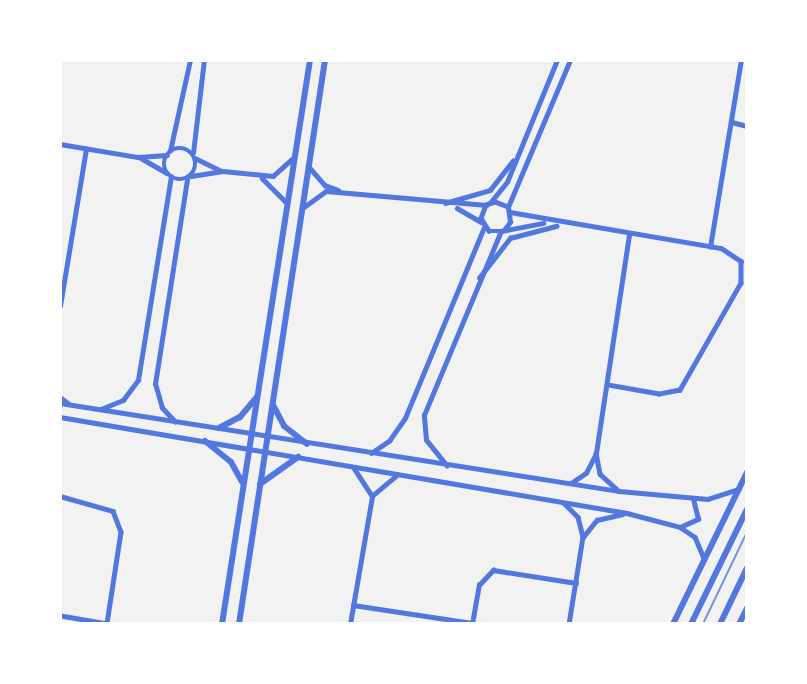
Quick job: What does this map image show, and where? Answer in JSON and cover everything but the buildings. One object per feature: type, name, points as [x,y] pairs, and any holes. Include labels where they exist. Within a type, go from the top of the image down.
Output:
[{"type":"street","points":[[100,410],[123,400],[138,380],[169,175],[169,153],[190,60]]},
{"type":"street","points":[[175,422],[162,408],[155,384],[194,156],[204,60]]},
{"type":"street","points":[[222,624],[242,483],[259,394],[310,60]]},
{"type":"street","points":[[239,624],[325,60]]},
{"type":"street","points":[[371,453],[389,441],[405,418],[483,225],[488,204],[504,189],[557,60]]},
{"type":"street","points":[[447,465],[429,446],[423,424],[477,280],[502,231],[570,60]]},
{"type":"street","points":[[710,247],[741,60]]},
{"type":"street","points":[[732,123],[747,126]]},
{"type":"street","points":[[60,144],[138,157],[169,153],[182,148],[223,171],[262,178],[285,170],[296,153]]},
{"type":"street","points":[[60,306],[86,149]]},
{"type":"street","points":[[433,204],[465,201],[490,190],[521,149]]},
{"type":"street","points":[[138,157],[169,175],[189,177],[223,171]]},
{"type":"street","points":[[310,168],[325,185],[344,191],[455,207],[488,204],[548,222],[710,247],[732,253],[744,270],[683,386],[658,394],[608,385]]},
{"type":"street","points":[[262,178],[287,203]]},
{"type":"street","points":[[304,207],[319,193],[344,191]]},
{"type":"street","points":[[455,207],[483,225],[502,231],[548,222]]},
{"type":"street","points":[[477,280],[510,238],[566,224]]},
{"type":"street","points":[[569,484],[586,473],[596,453],[629,235]]},
{"type":"street","points":[[219,428],[240,417],[259,394]]},
{"type":"street","points":[[60,397],[70,405]]},
{"type":"street","points":[[60,403],[308,444],[619,491],[715,499],[738,488]]},
{"type":"street","points":[[273,404],[284,426],[308,444]]},
{"type":"street","points":[[61,418],[627,513],[680,527],[694,537],[704,558]]},
{"type":"street","points":[[205,441],[231,462],[242,483]]},
{"type":"street","points":[[596,453],[600,474],[619,491]]},
{"type":"street","points":[[260,484],[298,457]]},
{"type":"street","points":[[354,468],[372,496]]},
{"type":"street","points":[[673,624],[747,472]]},
{"type":"street","points":[[350,624],[372,496],[384,481],[398,475]]},
{"type":"street","points":[[60,496],[113,512],[121,532],[107,624],[60,616]]},
{"type":"street","points":[[680,527],[698,519],[693,498]]},
{"type":"street","points":[[564,503],[578,517],[583,537],[569,624]]},
{"type":"street","points":[[691,624],[747,509]]},
{"type":"street","points":[[583,537],[597,520],[627,513]]},
{"type":"street","points":[[720,624],[747,568]]},
{"type":"street","points":[[353,605],[472,623],[479,585],[494,570],[576,583]]},
{"type":"street","points":[[739,624],[747,608]]},
{"type":"tram line","points":[[703,624],[747,532]]}]
